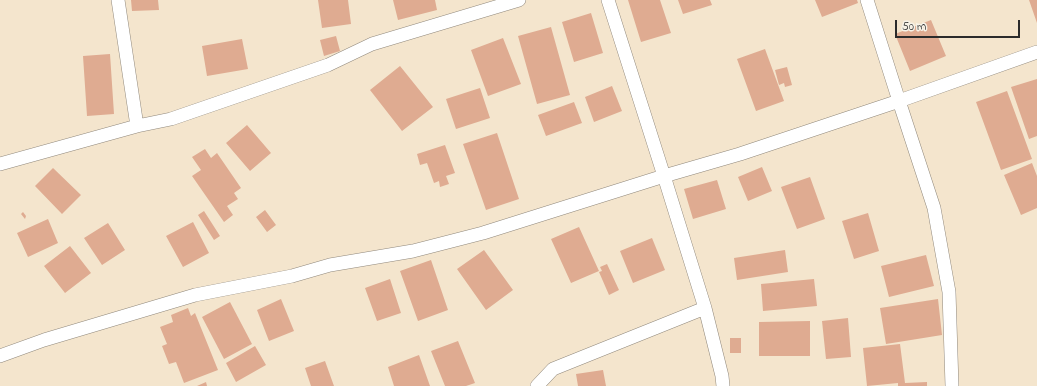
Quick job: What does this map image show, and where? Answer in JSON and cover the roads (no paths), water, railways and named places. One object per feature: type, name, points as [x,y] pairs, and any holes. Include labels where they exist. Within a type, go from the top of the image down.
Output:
[{"type":"street","points":[[118,0],[137,126]]},
{"type":"street","points":[[0,164],[137,126],[171,119],[328,65],[372,44],[518,0]]},
{"type":"street","points":[[608,0],[705,308],[722,376],[722,386]]},
{"type":"street","points":[[867,0],[934,208],[949,292],[952,386]]},
{"type":"street","points":[[0,356],[44,340],[196,295],[292,276],[330,265],[413,251],[483,233],[664,176],[740,154],[899,101],[1037,52]]},
{"type":"street","points":[[537,386],[553,369],[705,308]]}]
